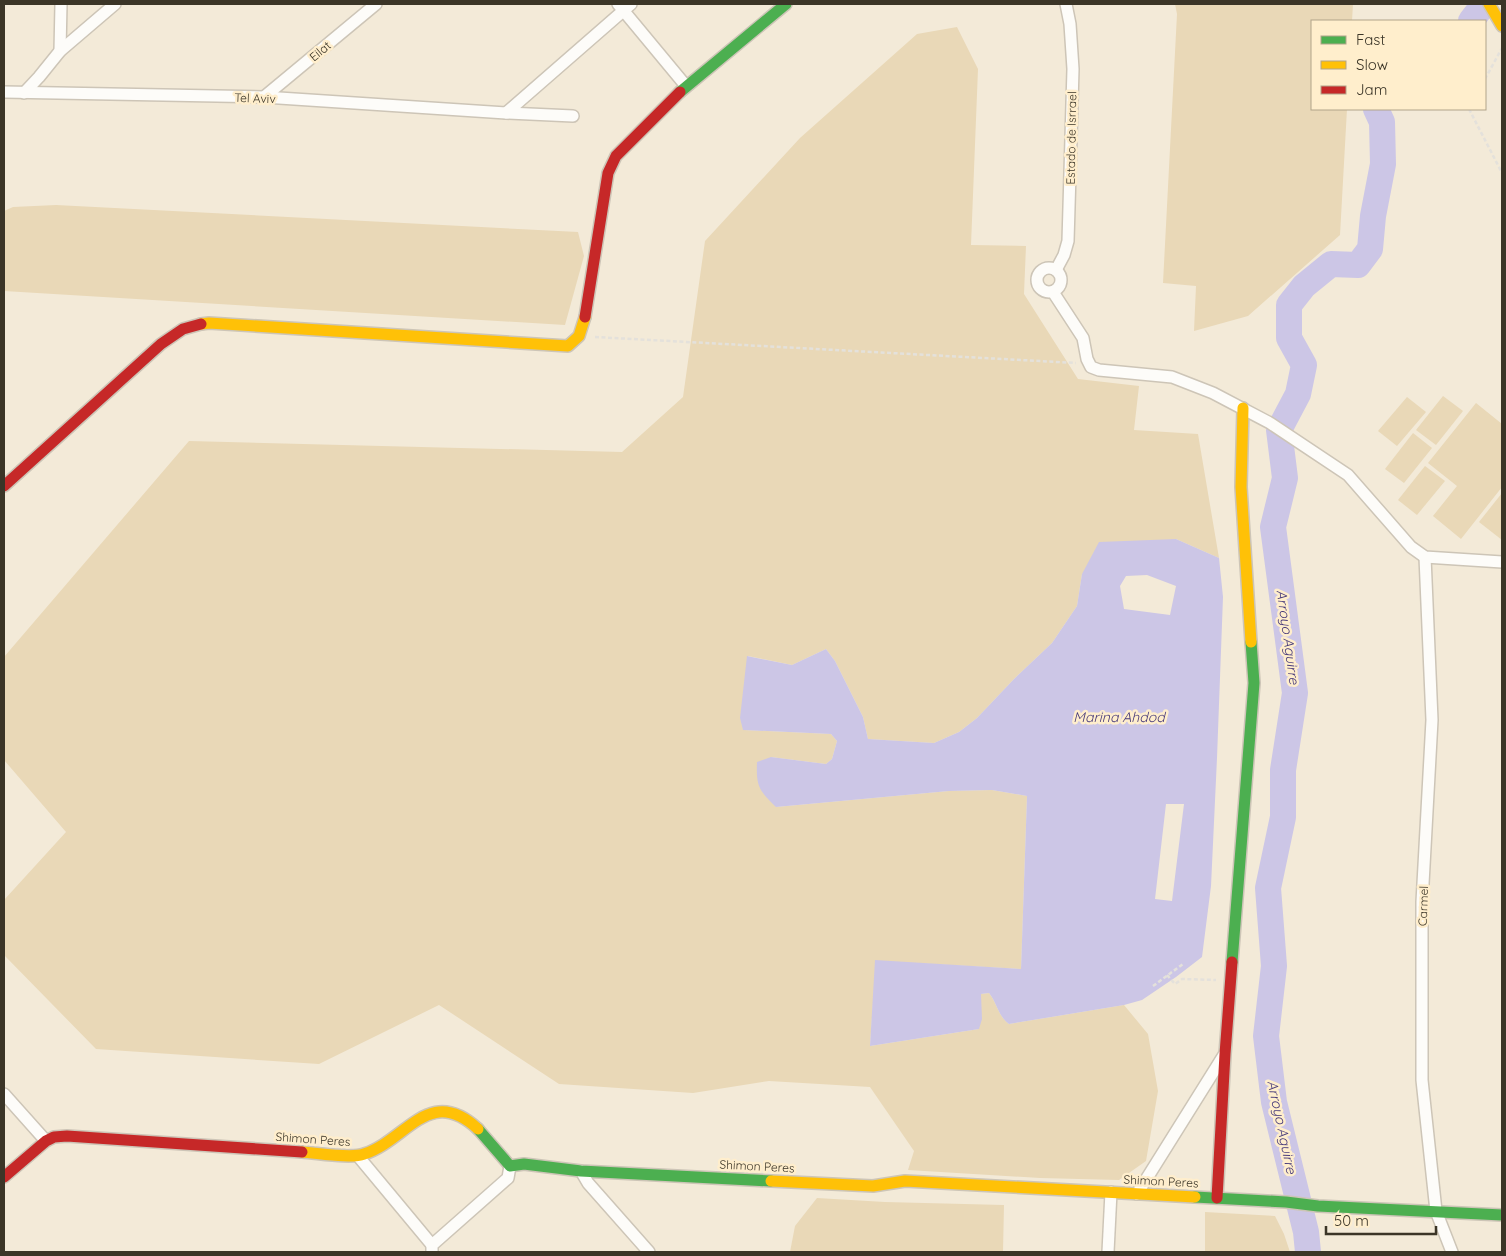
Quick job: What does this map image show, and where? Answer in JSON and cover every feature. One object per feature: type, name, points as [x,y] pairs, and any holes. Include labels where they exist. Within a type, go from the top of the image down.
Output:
[{"type":"main road","points":[[4,486],[161,344],[184,328],[196,323],[209,322],[568,346],[579,336],[585,318],[608,173],[616,156],[686,86],[786,4]]},
{"type":"main road","points":[[1488,4],[1502,26]]},
{"type":"main road","points":[[1217,1198],[1230,980],[1254,683],[1241,487],[1243,408]]},
{"type":"main road","name":"Shimon Peres","points":[[46,1141],[54,1136],[66,1136],[358,1156],[368,1154],[420,1118],[441,1111],[453,1112],[473,1124],[510,1166],[524,1164],[581,1171],[873,1186],[905,1181],[1502,1215]]},
{"type":"main road","points":[[4,1177],[46,1141]]},
{"type":"street","points":[[60,51],[61,4]]},
{"type":"street","points":[[24,93],[60,51],[115,4]]},
{"type":"street","name":"Eilat","points":[[264,97],[376,4]]},
{"type":"street","name":"Estado de Isrrael","points":[[1056,270],[1064,255],[1068,241],[1069,215],[1073,69],[1070,24],[1066,4]]},
{"type":"street","points":[[506,113],[624,6],[686,86]]},
{"type":"street","name":"Tel Aviv","points":[[4,93],[264,97],[573,116]]},
{"type":"street","points":[[1052,268],[1059,273],[1061,280],[1059,287],[1053,292],[1049,293],[1038,287],[1036,279],[1040,271],[1044,269],[1052,268]]},
{"type":"street","points":[[1053,292],[1083,338],[1087,359],[1091,367],[1099,370],[1172,377],[1213,393],[1270,423],[1348,475],[1411,547],[1425,556],[1502,562]]},
{"type":"street","name":"Carmel","points":[[1425,556],[1432,720],[1422,902],[1422,1080],[1436,1211],[1452,1252]]},
{"type":"street","points":[[1137,1194],[1225,1054]]},
{"type":"street","points":[[4,1094],[46,1141]]},
{"type":"street","points":[[358,1156],[432,1248],[508,1178],[510,1166]]},
{"type":"street","points":[[581,1171],[588,1183],[649,1252]]},
{"type":"street","points":[[1108,1252],[1111,1192]]},
{"type":"path","points":[[1486,77],[1502,48]]},
{"type":"path","points":[[1470,110],[1502,173]]},
{"type":"path","points":[[579,336],[1005,359],[1085,364],[1091,367]]},
{"type":"path","points":[[1153,986],[1183,964]]},
{"type":"path","points":[[1168,975],[1174,984],[1182,979],[1230,980]]},
{"type":"shaded area","points":[[1175,4],[1353,4],[1352,20],[1311,20],[1311,110],[1347,110],[1340,235],[1248,316],[1194,331],[1196,286],[1163,283],[1177,14]]},
{"type":"shaded area","points":[[957,27],[978,69],[971,245],[1026,246],[1024,294],[1078,379],[1139,386],[1134,430],[1198,434],[1219,558],[1176,539],[1082,574],[1077,606],[1052,643],[977,718],[959,732],[934,743],[868,739],[863,717],[835,661],[826,649],[792,665],[748,656],[744,730],[831,734],[837,741],[832,759],[826,764],[771,757],[776,807],[949,791],[992,790],[1027,796],[1021,969],[876,961],[870,1046],[979,1029],[981,994],[989,993],[1002,1017],[1009,1024],[1124,1005],[1148,1034],[1158,1091],[1146,1161],[1119,1180],[1040,1178],[908,1170],[914,1151],[870,1087],[769,1081],[693,1093],[559,1084],[439,1005],[319,1064],[96,1049],[4,955],[4,900],[66,832],[4,760],[4,657],[189,441],[622,452],[683,397],[705,241],[800,138],[917,34]]},
{"type":"shaded area","points":[[56,205],[578,232],[584,256],[565,325],[4,291],[4,211],[13,207]]},
{"type":"shaded area","points":[[1443,396],[1463,411],[1436,445],[1416,430]]},
{"type":"shaded area","points":[[1407,397],[1426,412],[1397,446],[1378,431]]},
{"type":"shaded area","points":[[1476,403],[1502,424],[1502,487],[1461,539],[1433,516],[1457,486],[1428,463]]},
{"type":"shaded area","points":[[1413,433],[1432,448],[1404,483],[1385,469]]},
{"type":"shaded area","points":[[1425,466],[1445,481],[1417,515],[1398,500]]},
{"type":"shaded area","points":[[1502,493],[1502,540],[1479,522]]},
{"type":"shaded area","points":[[817,1198],[1004,1205],[1003,1252],[790,1252],[795,1226]]},
{"type":"shaded area","points":[[1205,1212],[1275,1216],[1290,1252],[1205,1252]]},
{"type":"water","name":"Marina Ahdod","points":[[1176,539],[1219,558],[1223,597],[1217,758],[1211,886],[1202,957],[1142,1000],[1124,1005],[1009,1024],[1002,1017],[989,993],[981,994],[982,1019],[979,1029],[870,1046],[875,960],[1021,969],[1027,796],[992,790],[949,791],[776,807],[760,788],[757,777],[757,762],[771,757],[826,764],[832,759],[837,741],[831,734],[743,730],[740,718],[747,656],[792,665],[826,649],[835,661],[863,717],[868,739],[934,743],[959,732],[977,718],[1052,643],[1077,606],[1082,574],[1099,542]],"holes":[[[1147,575],[1176,586],[1170,615],[1124,609],[1120,586],[1126,576]],[[1166,804],[1184,804],[1172,901],[1155,899]]]},
{"type":"waterway","name":"Arroyo Aguirre","points":[[1472,20],[1484,4]]},
{"type":"waterway","name":"Arroyo Aguirre","points":[[1308,1252],[1306,1232],[1274,1102],[1266,1036],[1274,966],[1268,888],[1283,817],[1283,770],[1295,693],[1273,527],[1285,478],[1279,430],[1298,394],[1304,365],[1289,338],[1289,305],[1304,286],[1331,264],[1358,265],[1370,249],[1373,216],[1383,164],[1382,122],[1376,110]]},
{"type":"traffic: fast","points":[[680,92],[786,4]]},
{"type":"traffic: fast","points":[[1232,962],[1254,683],[1251,642]]},
{"type":"traffic: fast","points":[[478,1129],[510,1166],[524,1164],[581,1171],[771,1181]]},
{"type":"traffic: fast","points":[[1195,1197],[1286,1202],[1318,1206],[1502,1215]]},
{"type":"traffic: slow","points":[[1489,4],[1502,26]]},
{"type":"traffic: slow","points":[[201,324],[568,346],[579,336],[585,317]]},
{"type":"traffic: slow","points":[[1243,408],[1241,487],[1251,642]]},
{"type":"traffic: slow","points":[[302,1152],[343,1156],[364,1154],[379,1147],[419,1119],[432,1113],[446,1112],[461,1117],[478,1129]]},
{"type":"traffic: slow","points":[[771,1181],[873,1186],[905,1181],[1195,1197]]},
{"type":"traffic: jam","points":[[585,317],[608,173],[616,156],[680,92]]},
{"type":"traffic: jam","points":[[4,486],[161,344],[183,329],[201,324]]},
{"type":"traffic: jam","points":[[1217,1198],[1232,962]]},
{"type":"traffic: jam","points":[[4,1177],[46,1141],[54,1137],[67,1136],[302,1152]]}]
